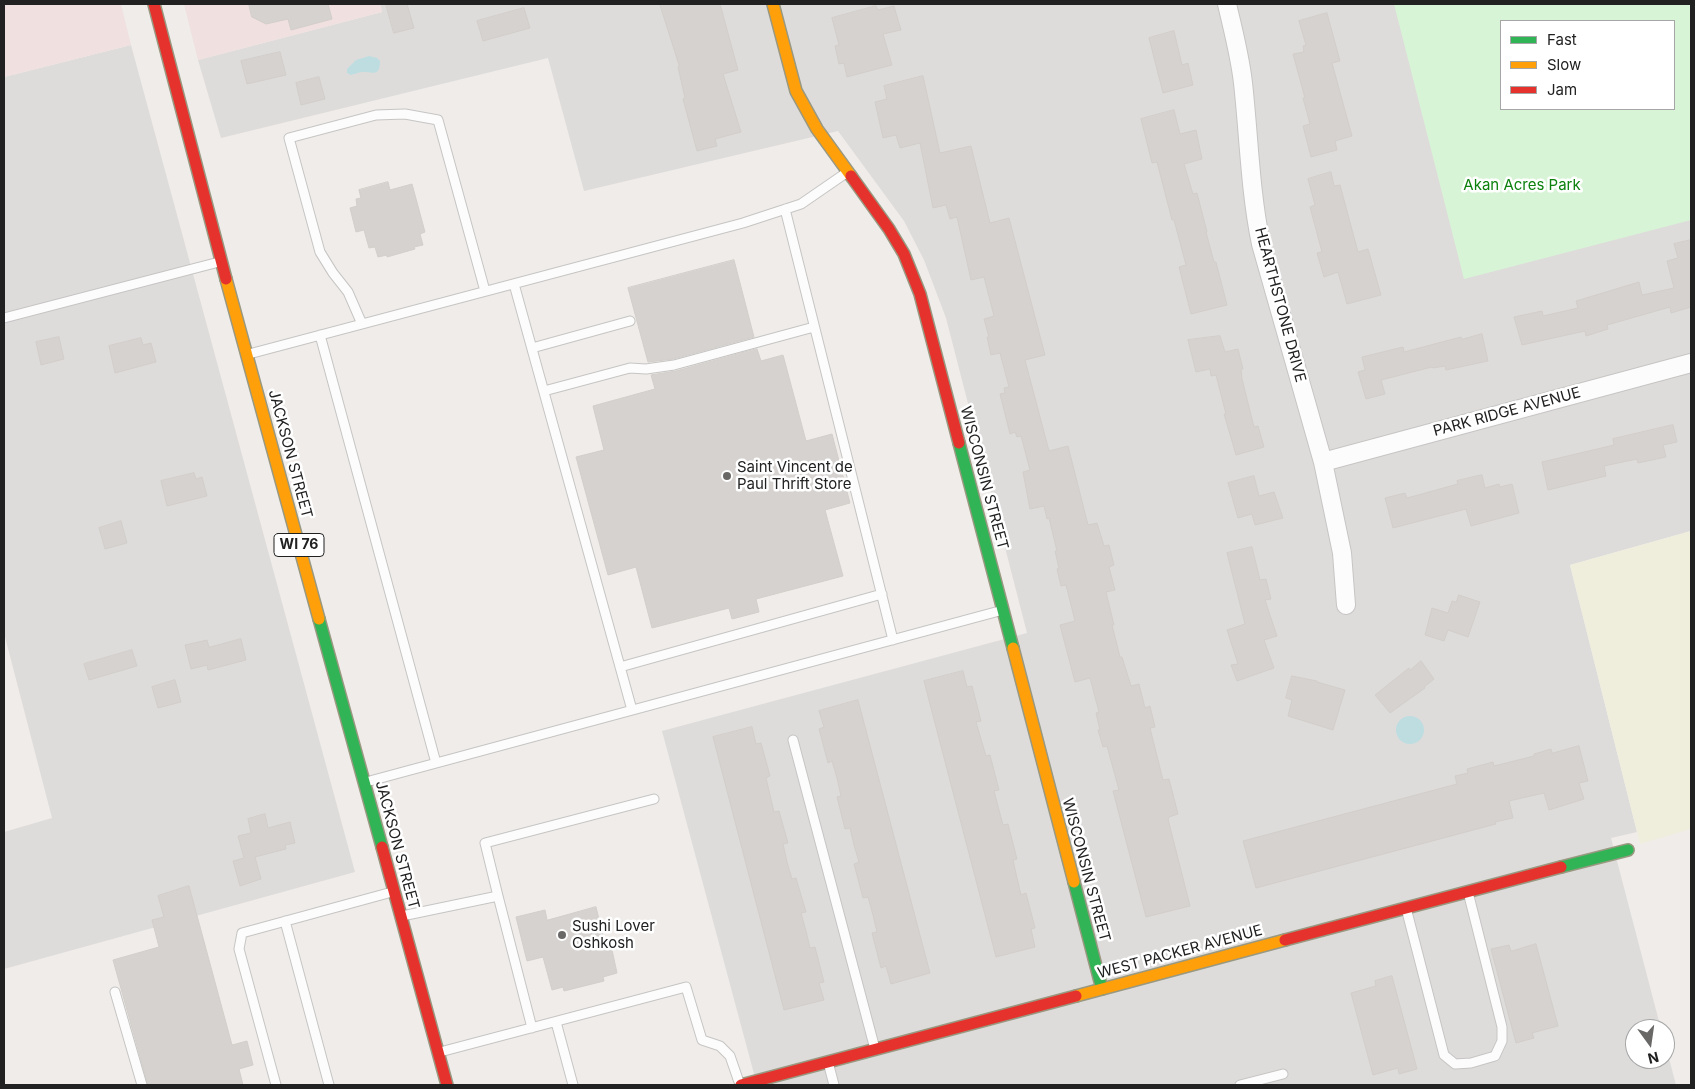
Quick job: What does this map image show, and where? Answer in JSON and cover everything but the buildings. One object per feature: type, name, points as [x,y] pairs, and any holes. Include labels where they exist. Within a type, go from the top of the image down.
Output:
[{"type":"street","name":"JACKSON STREET","points":[[154,4],[246,355],[447,1085]]},
{"type":"street","name":"WISCONSIN STREET","points":[[773,4],[796,91],[816,129],[889,230],[904,254],[920,294],[1102,989]]},
{"type":"street","name":"HEARTHSTONE DRIVE","points":[[1227,4],[1239,57],[1255,215],[1323,462],[1342,553],[1346,605]]},
{"type":"street","name":"PARK RIDGE AVENUE","points":[[1323,462],[1691,363]]},
{"type":"street","name":"WEST PACKER AVENUE","points":[[741,1085],[1628,850]]},
{"type":"lane","points":[[362,324],[348,292],[320,252],[289,138],[376,115],[405,114],[438,120],[485,291]]},
{"type":"lane","points":[[246,355],[743,223],[801,204],[847,172]]},
{"type":"lane","points":[[785,209],[893,640]]},
{"type":"lane","points":[[4,318],[222,262]]},
{"type":"lane","points":[[514,284],[632,710]]},
{"type":"lane","points":[[532,348],[630,321]]},
{"type":"lane","points":[[544,391],[630,368],[646,369],[674,365],[814,326]]},
{"type":"lane","points":[[320,335],[436,763]]},
{"type":"lane","points":[[620,667],[882,594]]},
{"type":"lane","points":[[365,782],[1003,610]]},
{"type":"lane","points":[[793,740],[875,1050]]},
{"type":"lane","points":[[532,1028],[485,843],[654,798]]},
{"type":"lane","points":[[1406,908],[1444,1055],[1455,1064],[1494,1056],[1502,1041],[1502,1026],[1468,891]]},
{"type":"lane","points":[[276,1085],[239,949],[242,933],[394,892]]},
{"type":"lane","points":[[401,916],[498,896]]},
{"type":"lane","points":[[286,921],[329,1085]]},
{"type":"lane","points":[[438,1052],[686,986],[702,1040],[720,1046],[730,1056],[741,1085]]},
{"type":"lane","points":[[115,992],[142,1085]]},
{"type":"lane","points":[[556,1022],[573,1085]]},
{"type":"lane","points":[[828,1062],[834,1085]]},
{"type":"lane","points":[[1240,1085],[1283,1074]]},
{"type":"shaded area","points":[[4,4],[121,4],[131,45],[4,77]]},
{"type":"shaded area","points":[[184,4],[380,4],[382,12],[198,60]]},
{"type":"shaded area","points":[[380,4],[1691,4],[1691,531],[1570,565],[1637,832],[1611,838],[1658,1019],[1625,1019],[1625,1069],[1672,1069],[1676,1085],[757,1085],[662,731],[1027,633],[946,318],[924,260],[904,221],[838,131],[584,191],[548,58],[221,138],[198,60],[382,12]]},
{"type":"shaded area","points":[[131,45],[355,872],[4,969],[4,832],[52,818],[4,633],[4,77]]},
{"type":"green space","name":"Akan Acres Park","points":[[1394,4],[1691,4],[1691,220],[1464,279]]},
{"type":"green space","points":[[1691,531],[1691,829],[1640,844],[1570,565]]},
{"type":"water","points":[[369,56],[380,61],[377,72],[362,72],[351,75],[347,73],[347,69],[356,60]]},
{"type":"water","points":[[1410,716],[1420,720],[1424,730],[1420,740],[1410,744],[1400,740],[1396,730],[1400,720]]},
{"type":"traffic: fast","points":[[959,443],[1013,648]]},
{"type":"traffic: fast","points":[[319,619],[382,847]]},
{"type":"traffic: fast","points":[[1561,867],[1628,850]]},
{"type":"traffic: fast","points":[[1074,882],[1102,989]]},
{"type":"traffic: slow","points":[[773,4],[796,91],[817,129],[851,176]]},
{"type":"traffic: slow","points":[[226,279],[319,619]]},
{"type":"traffic: slow","points":[[1013,648],[1074,882]]},
{"type":"traffic: slow","points":[[1076,996],[1285,940]]},
{"type":"traffic: jam","points":[[154,4],[226,279]]},
{"type":"traffic: jam","points":[[851,176],[889,229],[904,254],[920,294],[959,443]]},
{"type":"traffic: jam","points":[[382,847],[447,1085]]},
{"type":"traffic: jam","points":[[1285,940],[1561,867]]},
{"type":"traffic: jam","points":[[741,1085],[1076,996]]},
{"type":"place","name":"Saint Vincent de Paul Thrift Store","points":[[727,476]]},
{"type":"place","name":"Sushi Lover Oshkosh","points":[[562,935]]}]
